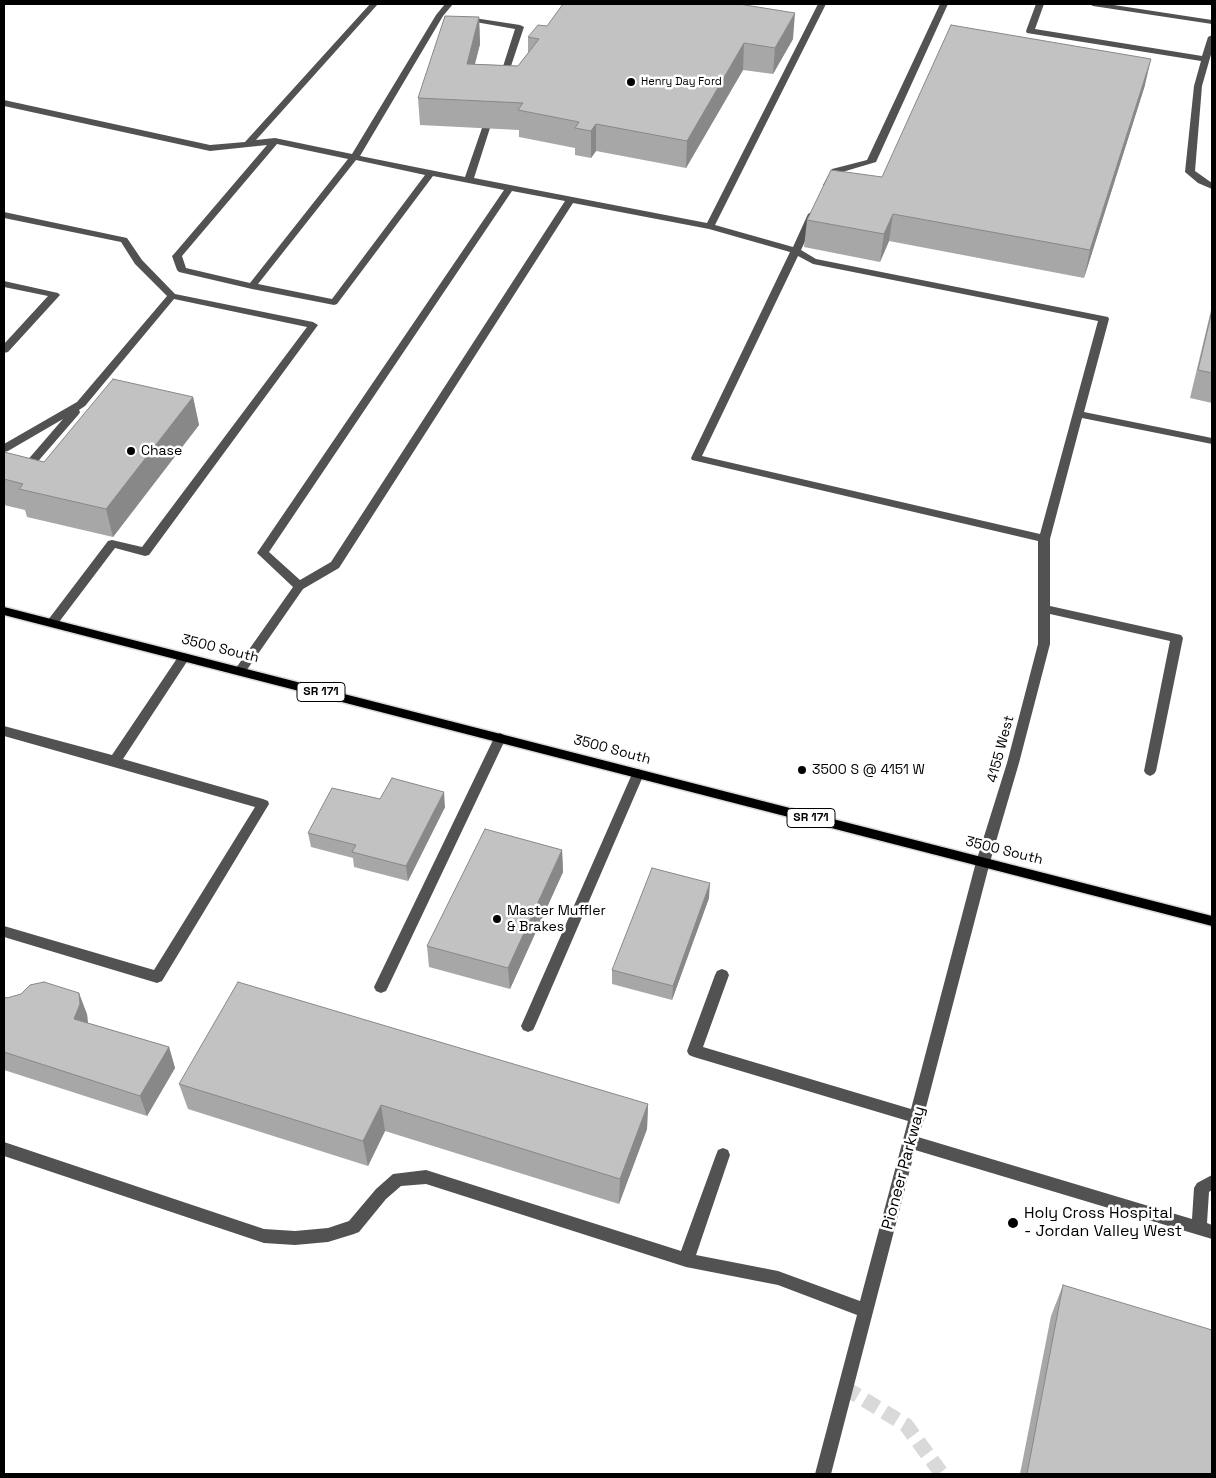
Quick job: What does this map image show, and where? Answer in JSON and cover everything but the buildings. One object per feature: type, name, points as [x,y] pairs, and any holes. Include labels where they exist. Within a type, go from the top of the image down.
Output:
[{"type":"main road","name":"3500 South","points":[[4,611],[1212,921]]},
{"type":"street","points":[[248,144],[374,4]]},
{"type":"street","points":[[252,286],[355,156],[449,16],[449,4]]},
{"type":"street","points":[[710,226],[822,4]]},
{"type":"street","points":[[822,197],[835,171],[871,162],[944,4]]},
{"type":"street","points":[[1040,4],[1030,31],[1206,59]]},
{"type":"street","points":[[1093,4],[1212,22]]},
{"type":"street","points":[[449,16],[520,27],[499,92]]},
{"type":"street","points":[[797,29],[807,31]]},
{"type":"street","points":[[1212,37],[1198,86],[1190,172],[1201,182],[1212,186]]},
{"type":"street","points":[[4,103],[210,148],[275,141],[710,226],[794,250]]},
{"type":"street","points":[[469,180],[486,128]]},
{"type":"street","points":[[275,141],[177,256],[182,270],[334,302],[431,173]]},
{"type":"street","points":[[299,586],[263,553],[510,188]]},
{"type":"street","points":[[240,671],[299,586],[335,565],[571,199]]},
{"type":"street","points":[[817,206],[794,250],[696,458],[1044,540]]},
{"type":"street","points":[[4,215],[124,240],[138,262],[172,296],[313,325],[145,552],[112,544],[52,623]]},
{"type":"street","name":"4155 West","points":[[794,250],[813,260],[1104,319],[1044,540],[1044,644],[1013,763],[984,862]]},
{"type":"street","points":[[4,284],[55,295],[4,350]]},
{"type":"street","points":[[15,481],[172,296]]},
{"type":"street","points":[[4,449],[81,404]]},
{"type":"street","points":[[1079,414],[1212,441]]},
{"type":"street","points":[[1044,609],[1177,638],[1150,771]]},
{"type":"street","points":[[115,761],[184,657]]},
{"type":"street","points":[[4,730],[263,804],[157,977],[4,932]]},
{"type":"street","points":[[381,987],[500,738]]},
{"type":"street","points":[[528,1026],[638,774]]},
{"type":"street","name":"Pioneer Parkway","points":[[823,1474],[912,1142],[984,862]]},
{"type":"street","points":[[722,975],[694,1050],[918,1117]]},
{"type":"street","points":[[912,1142],[1206,1230],[1202,1188],[1212,1182]]},
{"type":"street","points":[[4,1148],[264,1236],[295,1238],[328,1235],[354,1227],[381,1194],[398,1179],[426,1177],[686,1260],[778,1278],[866,1311]]},
{"type":"street","points":[[686,1260],[724,1155]]},
{"type":"tunnel","points":[[845,1388],[906,1425],[942,1474]]},
{"type":"place","name":"Henry Day Ford","points":[[631,82]]},
{"type":"place","name":"Chase","points":[[131,451]]},
{"type":"place","name":"3500 S @ 4151 W","points":[[802,770]]},
{"type":"place","name":"Master Muffler & Brakes","points":[[497,919]]},
{"type":"place","name":"Holy Cross Hospital - Jordan Valley West","points":[[1013,1223]]}]
